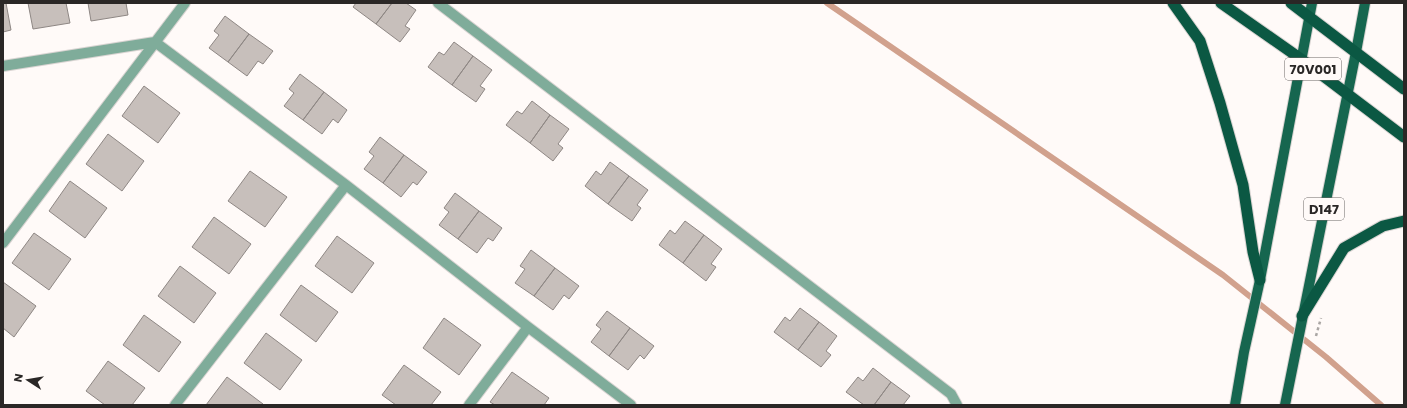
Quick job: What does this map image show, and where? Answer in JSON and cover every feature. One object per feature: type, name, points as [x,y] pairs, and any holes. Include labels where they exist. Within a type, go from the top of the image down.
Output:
[{"type":"highway","points":[[1173,3],[1200,40],[1220,103],[1243,185],[1259,283]]},
{"type":"highway","name":"70V001","points":[[1221,3],[1301,59],[1404,137]]},
{"type":"highway","name":"70V001","points":[[1291,3],[1404,89]]},
{"type":"highway","points":[[1302,320],[1344,248],[1383,226],[1404,221]]},
{"type":"main road","points":[[1234,405],[1259,283],[1312,3]]},
{"type":"main road","name":"D147","points":[[1285,405],[1365,3]]},
{"type":"street","points":[[3,243],[185,3]]},
{"type":"street","points":[[438,3],[945,389],[951,394],[957,405]]},
{"type":"street","points":[[3,66],[155,42],[346,186],[631,405]]},
{"type":"street","points":[[175,405],[346,186]]},
{"type":"street","points":[[469,405],[528,327]]},
{"type":"path","points":[[1320,321],[1322,316]]},
{"type":"building","points":[[3,3],[6,3],[11,30],[3,32]]},
{"type":"building","points":[[28,3],[66,3],[70,23],[33,29]]},
{"type":"building","points":[[88,3],[126,3],[128,15],[91,21]]},
{"type":"building","points":[[356,3],[392,3],[376,24],[353,7]]},
{"type":"building","points":[[392,3],[406,3],[416,10],[405,26],[410,29],[400,42],[376,24]]},
{"type":"building","points":[[225,16],[249,34],[228,62],[209,48],[219,35],[214,31]]},
{"type":"building","points":[[249,34],[273,51],[263,64],[258,61],[247,76],[228,62]]},
{"type":"building","points":[[454,42],[473,56],[452,85],[428,67],[439,52],[444,55]]},
{"type":"building","points":[[473,56],[492,70],[480,86],[485,89],[476,102],[452,85]]},
{"type":"building","points":[[300,74],[324,92],[303,120],[284,106],[294,93],[289,89]]},
{"type":"building","points":[[144,86],[180,113],[158,143],[122,116]]},
{"type":"building","points":[[324,92],[347,110],[338,123],[333,119],[322,134],[303,120]]},
{"type":"building","points":[[532,101],[550,115],[530,143],[506,125],[517,111],[522,114]]},
{"type":"building","points":[[550,115],[569,129],[558,144],[563,148],[553,161],[530,143]]},
{"type":"building","points":[[108,134],[144,161],[122,191],[86,164]]},
{"type":"building","points":[[380,137],[404,155],[383,183],[364,169],[374,156],[369,152]]},
{"type":"building","points":[[404,155],[427,172],[417,185],[413,182],[401,197],[383,183]]},
{"type":"building","points":[[610,162],[629,176],[608,204],[585,186],[596,171],[601,175]]},
{"type":"building","points":[[250,171],[287,197],[265,227],[228,201]]},
{"type":"building","points":[[629,176],[648,190],[637,205],[641,208],[632,221],[608,204]]},
{"type":"building","points":[[70,181],[107,208],[85,238],[49,211]]},
{"type":"building","points":[[455,193],[479,211],[458,239],[439,225],[449,212],[444,208]]},
{"type":"building","points":[[479,211],[502,228],[493,241],[488,238],[477,253],[458,239]]},
{"type":"building","points":[[214,217],[251,244],[229,274],[192,247]]},
{"type":"building","points":[[685,221],[704,235],[683,263],[659,245],[670,230],[675,234]]},
{"type":"building","points":[[34,233],[71,259],[49,290],[12,263]]},
{"type":"building","points":[[704,235],[722,249],[711,264],[716,267],[706,281],[683,263]]},
{"type":"building","points":[[337,236],[374,263],[352,293],[315,266]]},
{"type":"building","points":[[531,250],[555,268],[534,296],[515,283],[525,269],[520,266]]},
{"type":"building","points":[[180,266],[216,293],[194,323],[158,296]]},
{"type":"building","points":[[555,268],[579,286],[569,299],[564,295],[553,310],[534,296]]},
{"type":"building","points":[[3,282],[36,306],[14,337],[3,328]]},
{"type":"building","points":[[301,285],[338,312],[316,342],[280,315]]},
{"type":"building","points":[[800,308],[819,322],[798,350],[774,332],[785,317],[790,321]]},
{"type":"building","points":[[607,311],[630,328],[609,356],[591,342],[601,329],[596,325]]},
{"type":"building","points":[[144,315],[181,342],[159,372],[123,345]]},
{"type":"building","points":[[444,318],[481,345],[459,375],[423,348]]},
{"type":"building","points":[[819,322],[837,336],[826,351],[831,355],[821,367],[798,350]]},
{"type":"building","points":[[630,328],[654,346],[644,359],[640,355],[628,370],[609,356]]},
{"type":"building","points":[[266,333],[302,360],[280,390],[244,363]]},
{"type":"building","points":[[108,361],[145,388],[132,405],[105,405],[86,391]]},
{"type":"building","points":[[404,365],[441,392],[431,405],[396,405],[382,395]]},
{"type":"building","points":[[873,368],[891,382],[874,405],[864,405],[846,392],[858,377],[863,381]]},
{"type":"building","points":[[512,372],[549,398],[544,405],[495,405],[490,402]]},
{"type":"building","points":[[227,377],[263,404],[206,405]]},
{"type":"building","points":[[891,382],[910,396],[903,405],[874,405]]},
{"type":"waterway","points":[[827,3],[1223,275],[1326,357],[1381,405]]}]
